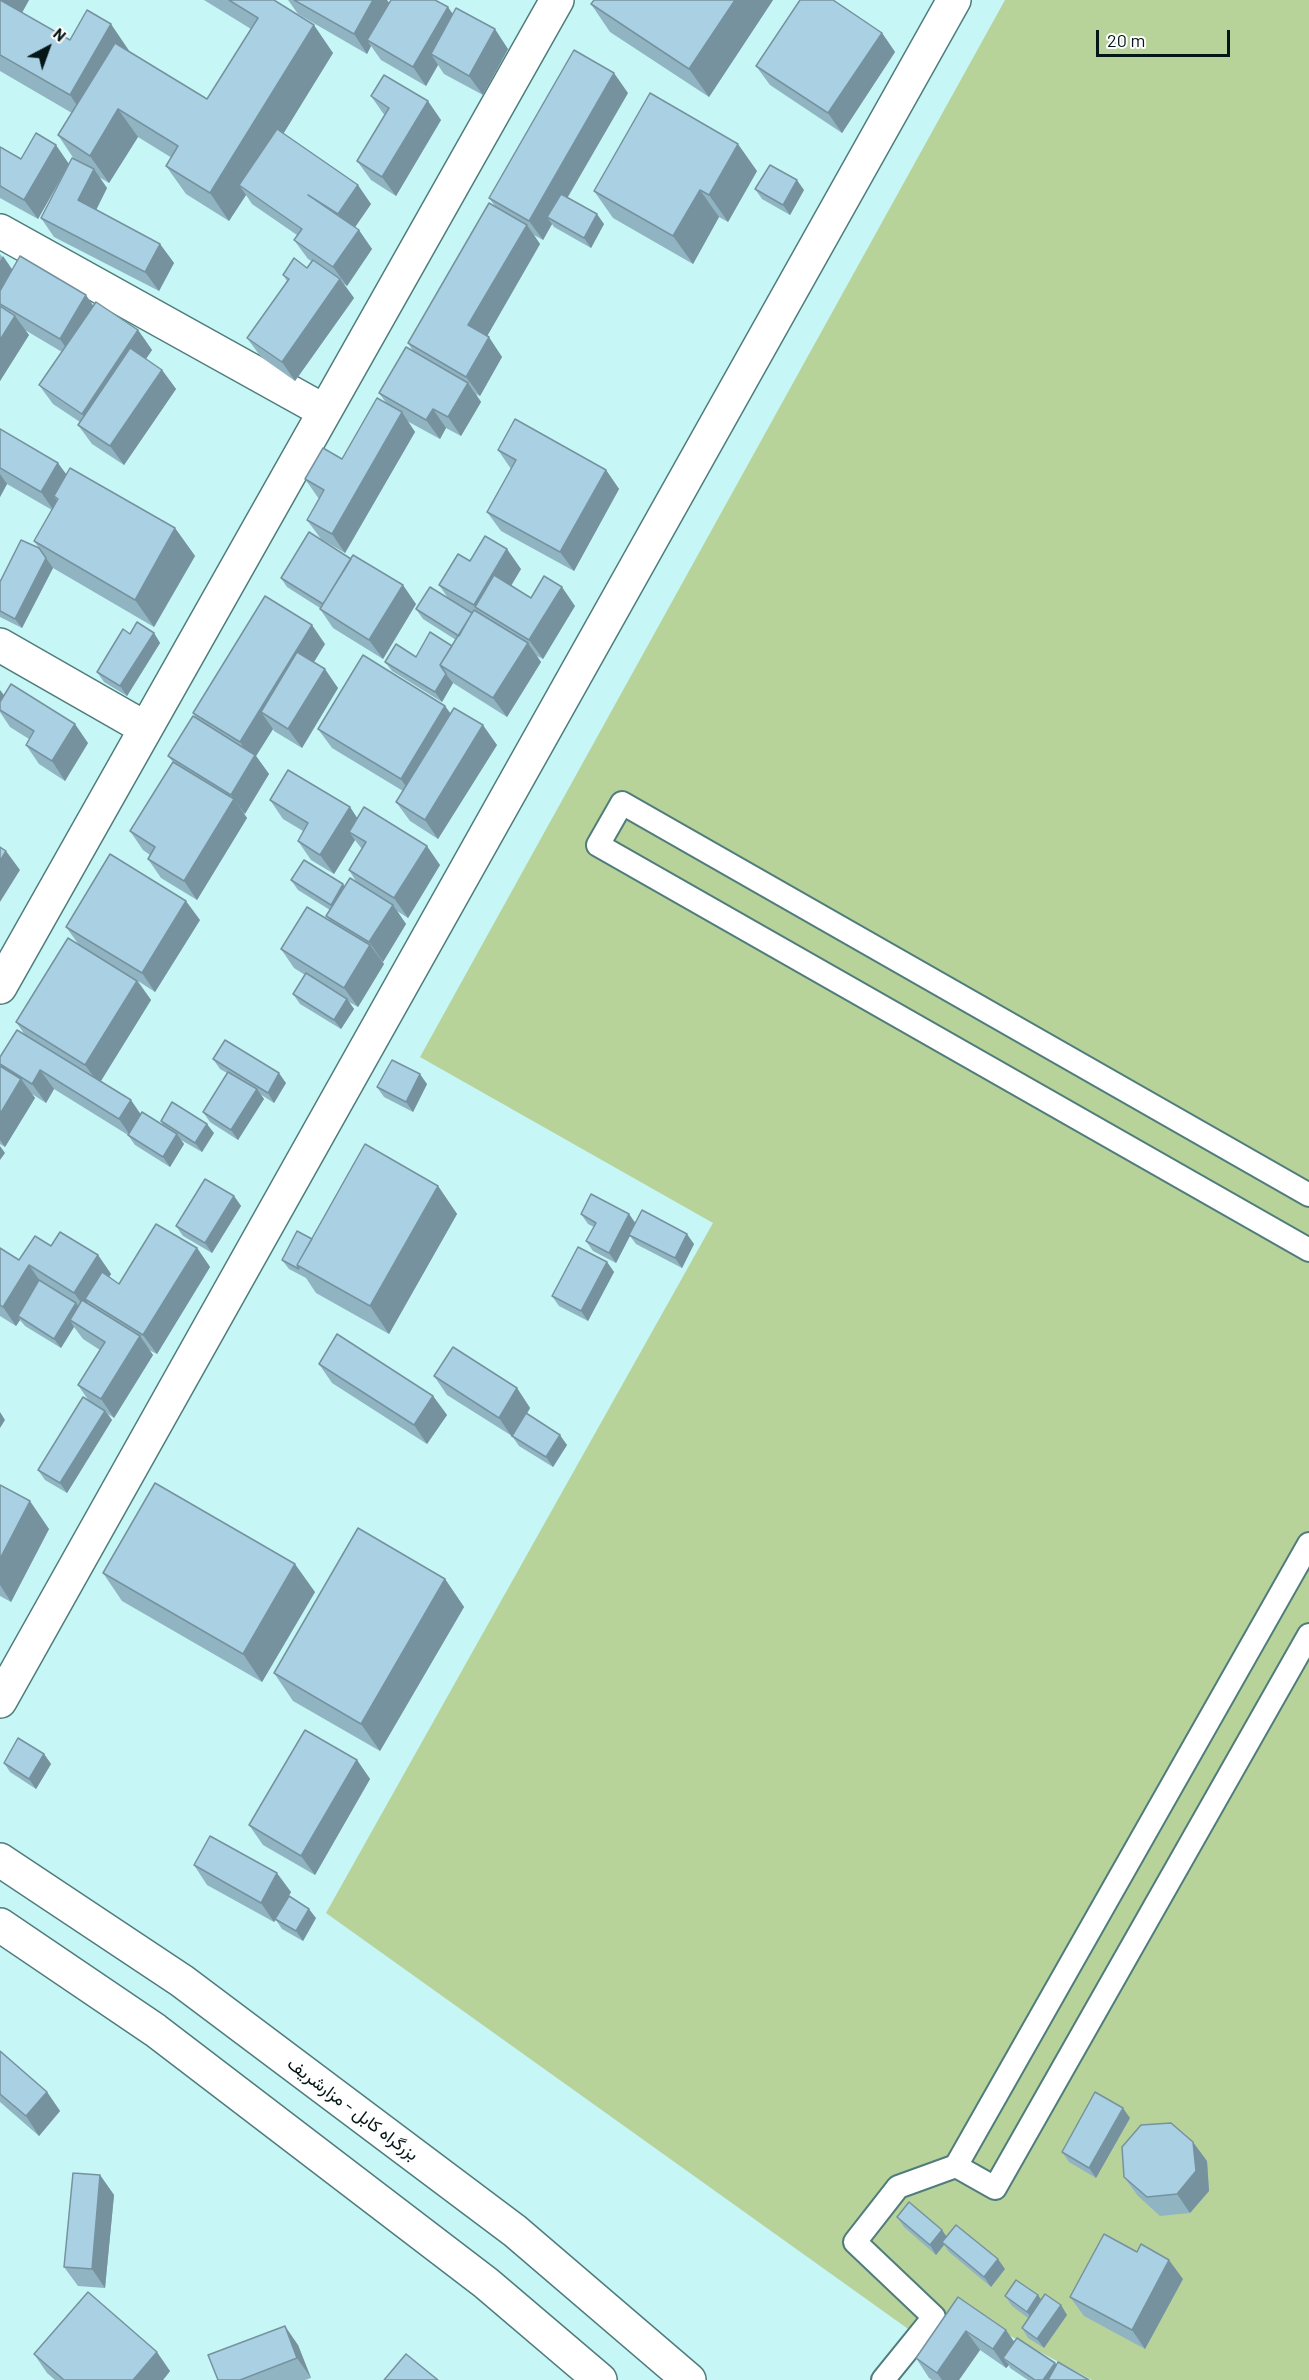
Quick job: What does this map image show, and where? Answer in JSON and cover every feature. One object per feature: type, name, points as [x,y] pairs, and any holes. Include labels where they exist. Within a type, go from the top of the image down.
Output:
[{"type":"main road","points":[[0,987],[557,0]]},
{"type":"main road","points":[[0,1701],[954,0]]},
{"type":"main road","points":[[0,231],[324,411]]},
{"type":"main road","points":[[0,645],[145,728]]},
{"type":"main road","name":"بزرگراه کابل - مزارشریف","points":[[0,1860],[182,1981],[505,2224],[689,2380]]},
{"type":"main road","points":[[0,1925],[155,2030],[486,2283],[600,2380]]},
{"type":"lane","points":[[1309,1195],[622,803],[598,845],[1309,1250]]},
{"type":"lane","points":[[883,2380],[934,2317],[855,2242],[898,2187],[956,2166],[1309,1544]]},
{"type":"lane","points":[[956,2166],[995,2188],[1309,1635]]},
{"type":"green space","points":[[1005,0],[1309,0],[1309,2380],[1092,2380],[966,2312],[918,2336],[326,1913],[713,1223],[420,1057]]},
{"type":"building","points":[[0,0],[70,40],[87,10],[111,24],[70,95],[0,55]]},
{"type":"building","points":[[229,0],[274,0],[314,25],[210,193],[166,166],[178,146],[118,109],[90,156],[58,135],[115,43],[207,99],[258,18]]},
{"type":"building","points":[[294,0],[373,0],[354,34]]},
{"type":"building","points":[[391,0],[435,0],[448,7],[413,67],[367,40]]},
{"type":"building","points":[[594,0],[735,0],[689,69],[591,4]]},
{"type":"building","points":[[800,0],[833,0],[882,33],[828,113],[756,66]]},
{"type":"building","points":[[456,8],[495,29],[469,76],[431,54]]},
{"type":"building","points":[[574,50],[614,73],[529,221],[489,198]]},
{"type":"building","points":[[384,75],[428,101],[382,177],[357,161],[389,108],[371,96]]},
{"type":"building","points":[[650,93],[738,144],[709,195],[700,190],[673,236],[594,191]]},
{"type":"building","points":[[277,129],[358,185],[338,214],[308,195],[359,230],[333,267],[294,240],[302,229],[239,185]]},
{"type":"building","points":[[36,133],[56,145],[24,200],[0,186],[0,147],[21,159]]},
{"type":"building","points":[[72,158],[94,169],[78,200],[160,244],[145,272],[41,218]]},
{"type":"building","points":[[770,165],[797,180],[783,205],[755,189]]},
{"type":"building","points":[[561,194],[597,214],[584,238],[547,217]]},
{"type":"building","points":[[489,203],[527,225],[468,325],[489,337],[466,377],[408,343]]},
{"type":"building","points":[[20,256],[86,295],[60,339],[0,304],[0,291]]},
{"type":"building","points":[[294,258],[307,268],[313,260],[340,279],[282,362],[247,338],[289,279],[283,275]]},
{"type":"building","points":[[96,302],[138,330],[82,414],[39,385]]},
{"type":"building","points":[[0,306],[15,316],[0,340]]},
{"type":"building","points":[[406,347],[468,383],[448,417],[433,409],[426,420],[379,393]]},
{"type":"building","points":[[130,348],[162,370],[110,446],[78,425]]},
{"type":"building","points":[[377,398],[402,412],[332,534],[307,520],[324,490],[305,479],[323,448],[342,459]]},
{"type":"building","points":[[515,419],[606,470],[560,552],[487,512],[516,460],[498,450]]},
{"type":"building","points":[[0,429],[58,463],[41,492],[0,468]]},
{"type":"building","points":[[70,468],[175,528],[135,600],[34,541],[58,499],[54,496]]},
{"type":"building","points":[[309,532],[351,559],[323,604],[281,578]]},
{"type":"building","points":[[485,536],[507,549],[474,605],[439,585],[458,554],[470,561]]},
{"type":"building","points":[[21,540],[39,548],[46,558],[15,619],[0,611],[0,582]]},
{"type":"building","points":[[353,555],[403,585],[369,640],[320,609]]},
{"type":"building","points":[[494,575],[531,598],[544,576],[562,587],[529,640],[475,607]]},
{"type":"building","points":[[430,587],[472,613],[459,636],[416,609]]},
{"type":"building","points":[[265,596],[312,625],[240,742],[193,713]]},
{"type":"building","points":[[474,610],[528,643],[493,698],[440,665]]},
{"type":"building","points":[[137,622],[154,633],[120,686],[97,672],[123,629],[130,634]]},
{"type":"building","points":[[430,632],[452,646],[440,665],[446,674],[435,692],[385,662],[396,644],[416,657]]},
{"type":"building","points":[[297,652],[325,669],[288,729],[261,712]]},
{"type":"building","points":[[363,655],[445,706],[401,779],[318,729]]},
{"type":"building","points":[[11,684],[75,724],[52,761],[26,745],[34,731],[0,710],[0,702]]},
{"type":"building","points":[[454,708],[483,725],[425,820],[396,802]]},
{"type":"building","points":[[193,716],[255,755],[231,795],[168,756]]},
{"type":"building","points":[[173,762],[234,799],[184,881],[148,859],[155,847],[130,831]]},
{"type":"building","points":[[288,770],[350,807],[320,855],[298,841],[308,823],[270,800]]},
{"type":"building","points":[[364,807],[427,846],[394,898],[349,870],[366,842],[349,832]]},
{"type":"building","points":[[0,847],[6,851],[0,861]]},
{"type":"building","points":[[110,854],[186,901],[142,973],[66,927]]},
{"type":"building","points":[[304,860],[343,884],[331,905],[291,880]]},
{"type":"building","points":[[350,878],[393,905],[369,942],[326,916]]},
{"type":"building","points":[[307,907],[370,945],[344,988],[281,949]]},
{"type":"building","points":[[68,938],[137,981],[85,1065],[16,1022]]},
{"type":"building","points":[[306,973],[347,999],[334,1020],[293,994]]},
{"type":"building","points":[[17,1030],[131,1100],[119,1119],[40,1070],[32,1084],[0,1064],[0,1057]]},
{"type":"building","points":[[225,1040],[279,1073],[268,1093],[213,1059]]},
{"type":"building","points":[[392,1060],[420,1074],[406,1102],[377,1087]]},
{"type":"building","points":[[0,1066],[21,1079],[0,1114]]},
{"type":"building","points":[[228,1072],[257,1089],[231,1130],[203,1112]]},
{"type":"building","points":[[172,1102],[207,1124],[195,1143],[161,1121]]},
{"type":"building","points":[[142,1112],[177,1134],[163,1157],[128,1135]]},
{"type":"building","points":[[365,1144],[438,1186],[370,1306],[297,1265]]},
{"type":"building","points":[[205,1179],[234,1196],[205,1243],[176,1226]]},
{"type":"building","points":[[591,1194],[629,1214],[609,1253],[586,1241],[596,1223],[581,1214]]},
{"type":"building","points":[[642,1210],[687,1234],[675,1258],[629,1235]]},
{"type":"building","points":[[156,1224],[197,1248],[143,1335],[85,1299],[102,1272],[119,1284]]},
{"type":"building","points":[[297,1231],[312,1239],[297,1265],[299,1269],[282,1260]]},
{"type":"building","points":[[60,1232],[98,1255],[74,1293],[29,1265],[3,1307],[0,1305],[0,1248],[19,1260],[35,1236],[51,1246]]},
{"type":"building","points":[[578,1247],[607,1262],[581,1311],[552,1296]]},
{"type":"building","points":[[39,1280],[76,1303],[54,1339],[18,1316]]},
{"type":"building","points":[[82,1300],[140,1336],[101,1399],[78,1385],[105,1342],[70,1320]]},
{"type":"building","points":[[337,1334],[433,1396],[414,1425],[319,1364]]},
{"type":"building","points":[[453,1347],[517,1388],[499,1418],[434,1376]]},
{"type":"building","points":[[83,1397],[105,1411],[60,1483],[38,1470]]},
{"type":"building","points":[[526,1413],[560,1435],[546,1457],[512,1436]]},
{"type":"building","points":[[155,1483],[295,1564],[243,1654],[103,1573]]},
{"type":"building","points":[[0,1485],[30,1501],[0,1559]]},
{"type":"building","points":[[358,1528],[445,1579],[361,1724],[274,1673]]},
{"type":"building","points":[[305,1730],[357,1760],[301,1856],[249,1825]]},
{"type":"building","points":[[18,1738],[44,1754],[29,1779],[4,1763]]},
{"type":"building","points":[[210,1836],[277,1873],[261,1903],[194,1865]]},
{"type":"building","points":[[289,1896],[309,1909],[296,1931],[275,1919]]},
{"type":"building","points":[[0,2051],[47,2092],[26,2116],[0,2094]]},
{"type":"building","points":[[1095,2092],[1123,2108],[1089,2168],[1062,2152]]},
{"type":"building","points":[[1171,2123],[1193,2142],[1196,2171],[1177,2194],[1147,2197],[1124,2177],[1122,2147],[1141,2125]]},
{"type":"building","points":[[73,2173],[100,2175],[92,2269],[64,2267]]},
{"type":"building","points":[[909,2202],[942,2230],[930,2245],[897,2217]]},
{"type":"building","points":[[956,2225],[998,2259],[984,2277],[942,2242]]},
{"type":"building","points":[[1104,2234],[1137,2252],[1141,2244],[1169,2260],[1132,2330],[1070,2297]]},
{"type":"building","points":[[1016,2280],[1038,2295],[1027,2312],[1005,2296]]},
{"type":"building","points":[[88,2292],[157,2352],[133,2380],[64,2380],[34,2354]]},
{"type":"building","points":[[1045,2294],[1061,2305],[1037,2339],[1022,2328]]},
{"type":"building","points":[[958,2297],[1006,2330],[993,2349],[966,2331],[937,2373],[916,2358]]},
{"type":"building","points":[[285,2326],[297,2358],[240,2380],[218,2380],[208,2355]]},
{"type":"building","points":[[1017,2338],[1055,2363],[1043,2380],[1035,2380],[1003,2358]]},
{"type":"building","points":[[406,2354],[438,2380],[384,2380]]},
{"type":"building","points":[[1058,2362],[1089,2380],[1048,2380]]}]
